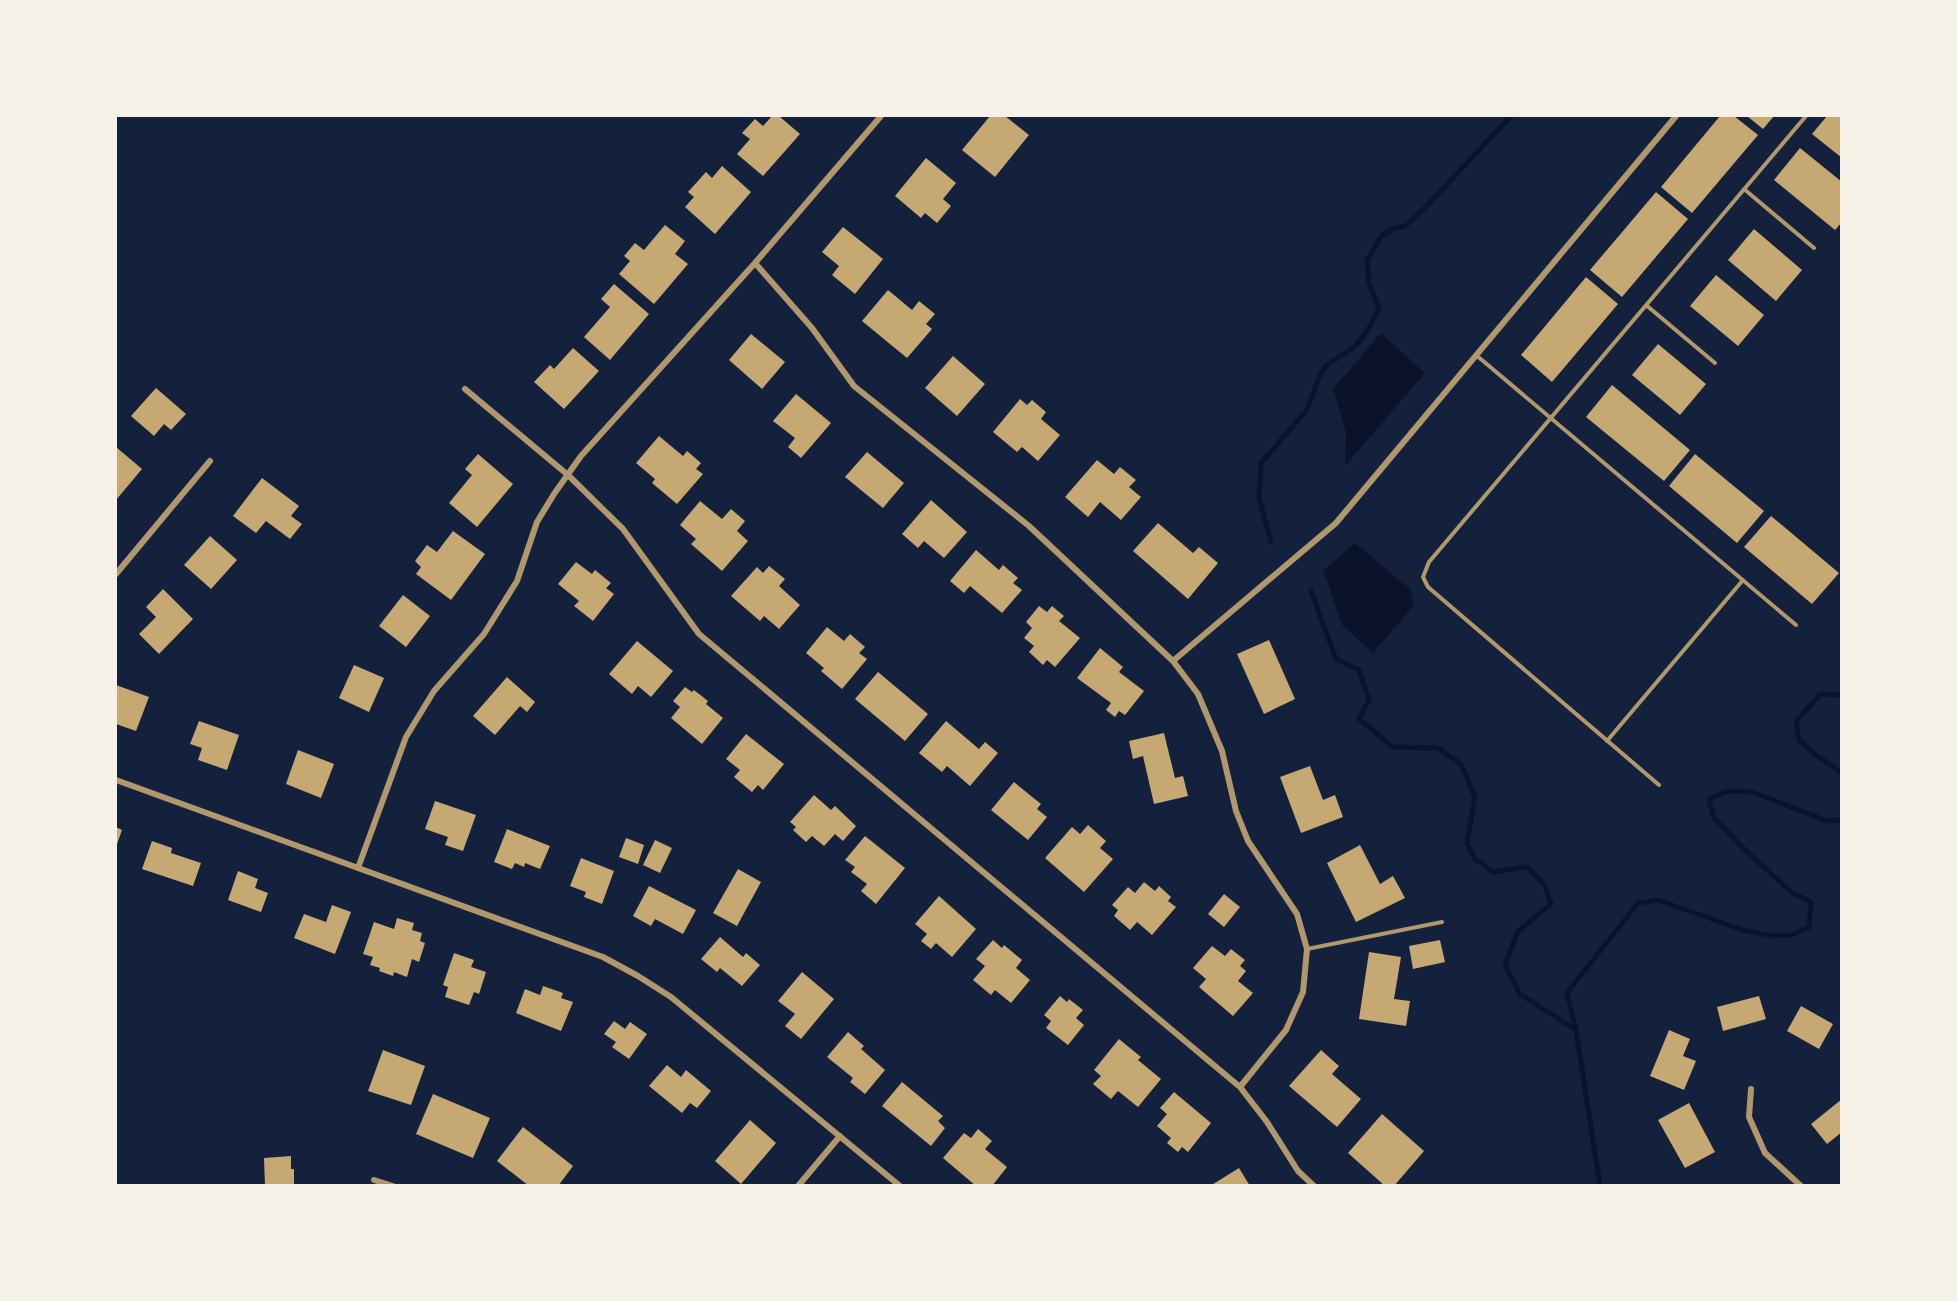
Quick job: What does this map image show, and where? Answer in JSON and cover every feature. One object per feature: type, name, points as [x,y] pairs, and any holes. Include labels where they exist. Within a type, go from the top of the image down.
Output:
[{"type":"street","points":[[358,868],[406,736],[434,691],[484,634],[517,581],[537,522],[581,456],[755,263],[881,116]]},
{"type":"street","points":[[1173,661],[1336,523],[1676,116]]},
{"type":"street","points":[[755,263],[812,328],[854,386],[1029,526],[1173,661],[1198,694],[1222,751],[1236,811],[1248,841],[1297,914],[1307,949],[1303,992],[1286,1030],[1240,1087]]},
{"type":"street","points":[[465,389],[568,475],[623,529],[699,634],[1240,1087],[1267,1122],[1298,1171],[1314,1185]]},
{"type":"street","points":[[116,574],[210,461]]},
{"type":"street","points":[[116,780],[603,957],[639,976],[671,997],[900,1185]]},
{"type":"street","points":[[1751,1089],[1749,1117],[1765,1153],[1801,1185]]},
{"type":"street","points":[[798,1185],[840,1136]]},
{"type":"street","points":[[374,1180],[393,1185]]},
{"type":"lane","points":[[1659,785],[1428,588],[1424,577],[1429,562],[1806,116]]},
{"type":"lane","points":[[1744,189],[1814,248]]},
{"type":"lane","points":[[1646,305],[1715,363]]},
{"type":"lane","points":[[1476,355],[1796,625]]},
{"type":"lane","points":[[1607,741],[1743,580]]},
{"type":"lane","points":[[1307,949],[1442,922]]},
{"type":"water","points":[[1381,333],[1425,373],[1345,466],[1346,433],[1333,389]]},
{"type":"water","points":[[1355,543],[1410,589],[1414,605],[1373,653],[1341,624],[1323,571]]},
{"type":"building","points":[[772,116],[779,116],[800,134],[763,176],[737,154],[750,139],[742,133],[755,119],[763,126]]},
{"type":"building","points":[[990,116],[1005,116],[1029,135],[995,177],[962,150]]},
{"type":"building","points":[[1720,116],[1734,116],[1758,135],[1692,213],[1661,187]]},
{"type":"building","points":[[1747,116],[1774,116],[1763,129]]},
{"type":"building","points":[[1827,116],[1842,116],[1842,158],[1812,134]]},
{"type":"building","points":[[1800,148],[1842,182],[1842,222],[1835,230],[1774,180]]},
{"type":"building","points":[[926,158],[956,183],[943,199],[951,206],[937,223],[925,213],[921,218],[895,196]]},
{"type":"building","points":[[722,166],[751,192],[715,234],[685,207],[694,197],[688,192],[706,172],[712,178]]},
{"type":"building","points":[[1656,192],[1688,219],[1622,297],[1590,270]]},
{"type":"building","points":[[665,225],[685,241],[675,254],[688,264],[654,304],[619,274],[630,261],[624,256],[635,243],[644,250]]},
{"type":"building","points":[[843,227],[883,259],[855,294],[832,275],[839,266],[822,252]]},
{"type":"building","points":[[1754,229],[1802,270],[1776,301],[1728,260]]},
{"type":"building","points":[[1716,275],[1764,315],[1738,346],[1690,306]]},
{"type":"building","points":[[1586,277],[1618,304],[1552,382],[1521,355]]},
{"type":"building","points":[[614,284],[649,314],[610,360],[584,337],[610,307],[601,299]]},
{"type":"building","points":[[888,290],[912,310],[919,301],[935,314],[926,324],[932,329],[907,358],[862,321]]},
{"type":"building","points":[[751,334],[785,362],[762,389],[729,360]]},
{"type":"building","points":[[1658,344],[1706,384],[1680,415],[1632,375]]},
{"type":"building","points":[[573,348],[599,371],[564,409],[534,382],[550,365],[554,369]]},
{"type":"building","points":[[953,356],[985,384],[957,416],[925,388]]},
{"type":"building","points":[[1612,385],[1690,450],[1664,481],[1586,417]]},
{"type":"building","points":[[156,388],[186,414],[171,430],[164,424],[154,436],[131,416]]},
{"type":"building","points":[[796,394],[831,423],[801,458],[788,447],[795,438],[773,421]]},
{"type":"building","points":[[1020,399],[1027,405],[1032,400],[1046,412],[1041,419],[1060,435],[1038,461],[1022,447],[1017,452],[993,432]]},
{"type":"building","points":[[659,436],[683,456],[687,451],[701,463],[696,469],[703,474],[677,504],[652,483],[655,479],[636,463]]},
{"type":"building","points":[[116,447],[142,469],[116,500]]},
{"type":"building","points":[[867,452],[904,483],[883,508],[845,477]]},
{"type":"building","points":[[478,454],[513,484],[477,527],[449,503],[472,475],[465,469]]},
{"type":"building","points":[[1695,454],[1764,511],[1737,543],[1669,486]]},
{"type":"building","points":[[1097,460],[1114,474],[1120,467],[1136,480],[1129,487],[1141,497],[1121,520],[1100,502],[1088,517],[1065,497]]},
{"type":"building","points":[[262,478],[299,506],[291,516],[302,524],[290,539],[266,521],[256,533],[233,516]]},
{"type":"building","points":[[931,500],[967,532],[944,558],[924,541],[918,548],[902,534]]},
{"type":"building","points":[[700,501],[722,519],[731,509],[745,521],[737,531],[748,541],[722,571],[691,544],[696,539],[680,525]]},
{"type":"building","points":[[1771,516],[1839,573],[1812,604],[1744,547]]},
{"type":"building","points":[[1158,523],[1193,553],[1199,547],[1218,563],[1188,599],[1133,551]]},
{"type":"building","points":[[453,531],[485,554],[451,600],[416,574],[421,567],[415,561],[427,545],[437,552]]},
{"type":"building","points":[[210,536],[237,560],[211,589],[184,565]]},
{"type":"building","points":[[976,550],[999,570],[1003,565],[1018,578],[1013,583],[1022,590],[1002,613],[970,586],[964,593],[950,581]]},
{"type":"building","points":[[576,562],[592,574],[595,570],[611,583],[606,588],[614,594],[593,621],[574,606],[579,601],[558,584]]},
{"type":"building","points":[[769,566],[785,579],[779,586],[800,605],[779,629],[764,616],[760,621],[731,596],[757,567],[763,573]]},
{"type":"building","points":[[163,589],[193,619],[159,654],[139,634],[156,617],[146,607]]},
{"type":"building","points":[[403,595],[430,616],[406,647],[379,626]]},
{"type":"building","points":[[1039,606],[1047,612],[1052,606],[1064,616],[1059,621],[1080,638],[1055,667],[1047,660],[1043,665],[1029,652],[1034,646],[1024,638],[1032,628],[1026,622]]},
{"type":"building","points":[[827,627],[844,641],[850,634],[865,647],[859,653],[867,659],[842,689],[821,671],[824,668],[806,653]]},
{"type":"building","points":[[1269,640],[1295,699],[1264,714],[1237,654]]},
{"type":"building","points":[[637,641],[673,671],[651,697],[638,686],[632,694],[609,674]]},
{"type":"building","points":[[1100,648],[1123,667],[1119,672],[1144,691],[1125,715],[1119,711],[1115,717],[1106,710],[1111,703],[1077,678]]},
{"type":"building","points":[[354,665],[384,678],[369,712],[339,698]]},
{"type":"building","points":[[878,672],[928,714],[905,741],[855,699]]},
{"type":"building","points":[[507,677],[535,702],[527,712],[520,706],[495,735],[473,716]]},
{"type":"building","points":[[116,685],[149,697],[136,731],[116,724]]},
{"type":"building","points":[[685,687],[692,692],[694,690],[708,701],[706,704],[723,718],[702,744],[671,718],[680,707],[673,701]]},
{"type":"building","points":[[199,721],[239,735],[227,770],[198,760],[202,748],[190,744]]},
{"type":"building","points":[[946,721],[979,749],[985,742],[998,753],[970,786],[947,766],[942,772],[919,753]]},
{"type":"building","points":[[1164,733],[1175,778],[1183,776],[1188,796],[1154,804],[1143,756],[1133,759],[1129,741]]},
{"type":"building","points":[[746,734],[784,764],[763,790],[758,785],[752,792],[734,777],[740,770],[726,759]]},
{"type":"building","points":[[298,750],[334,764],[321,798],[286,784]]},
{"type":"building","points":[[1310,766],[1323,800],[1335,795],[1343,817],[1301,833],[1280,777]]},
{"type":"building","points":[[1014,782],[1041,804],[1037,809],[1047,817],[1028,840],[991,810]]},
{"type":"building","points":[[814,795],[831,810],[835,806],[856,826],[843,841],[835,834],[824,846],[812,836],[806,842],[793,830],[796,827],[790,822]]},
{"type":"building","points":[[435,801],[476,815],[463,851],[445,845],[448,837],[425,829]]},
{"type":"building","points":[[1088,825],[1106,841],[1100,848],[1113,859],[1084,892],[1045,858],[1072,827],[1080,834]]},
{"type":"building","points":[[116,827],[122,830],[116,847]]},
{"type":"building","points":[[507,829],[550,846],[540,869],[525,863],[524,867],[515,863],[512,869],[494,862]]},
{"type":"building","points":[[865,836],[905,868],[876,904],[861,891],[867,884],[851,872],[855,867],[845,860]]},
{"type":"building","points":[[626,838],[644,845],[638,864],[619,857]]},
{"type":"building","points":[[655,840],[672,848],[660,873],[643,865]]},
{"type":"building","points":[[152,841],[172,848],[171,853],[201,863],[193,886],[142,869]]},
{"type":"building","points":[[1360,845],[1380,884],[1393,876],[1405,898],[1356,922],[1327,863]]},
{"type":"building","points":[[581,858],[614,871],[602,904],[584,897],[586,892],[570,886]]},
{"type":"building","points":[[738,869],[761,882],[737,926],[713,913]]},
{"type":"building","points":[[238,871],[258,879],[255,888],[268,893],[261,912],[228,900]]},
{"type":"building","points":[[1144,882],[1155,891],[1159,886],[1171,897],[1168,901],[1176,907],[1152,935],[1137,922],[1130,930],[1114,916],[1118,910],[1112,905],[1128,887],[1135,893]]},
{"type":"building","points":[[649,886],[696,910],[683,934],[655,919],[651,926],[633,916]]},
{"type":"building","points":[[1224,894],[1240,907],[1224,927],[1208,914]]},
{"type":"building","points":[[939,896],[976,929],[952,957],[936,943],[931,949],[921,941],[927,934],[915,924]]},
{"type":"building","points":[[332,905],[351,912],[335,954],[294,938],[304,914],[326,922]]},
{"type":"building","points":[[397,918],[414,923],[412,930],[422,933],[420,941],[425,943],[419,962],[412,959],[407,977],[394,972],[393,976],[379,971],[380,968],[370,965],[373,957],[363,954],[374,922],[394,929]]},
{"type":"building","points":[[720,937],[743,957],[746,953],[760,965],[742,986],[720,968],[717,972],[701,959]]},
{"type":"building","points":[[993,940],[1002,948],[1004,945],[1022,960],[1016,968],[1030,980],[1011,1003],[995,990],[991,995],[973,980],[985,966],[976,959]]},
{"type":"building","points":[[1440,940],[1445,962],[1413,969],[1409,946]]},
{"type":"building","points":[[1212,946],[1225,956],[1231,949],[1245,960],[1240,966],[1246,971],[1238,981],[1253,993],[1233,1016],[1199,987],[1206,979],[1193,968]]},
{"type":"building","points":[[1369,952],[1401,957],[1394,999],[1410,1001],[1406,1026],[1359,1019]]},
{"type":"building","points":[[454,953],[474,960],[471,967],[486,972],[479,994],[474,992],[469,1005],[445,997],[448,987],[443,985]]},
{"type":"building","points":[[802,972],[834,999],[801,1039],[785,1026],[795,1014],[778,1001]]},
{"type":"building","points":[[543,986],[563,993],[561,998],[573,1002],[561,1031],[516,1013],[525,989],[540,995]]},
{"type":"building","points":[[1060,996],[1067,1002],[1069,999],[1083,1010],[1076,1018],[1084,1025],[1068,1045],[1046,1028],[1051,1021],[1044,1015]]},
{"type":"building","points":[[1759,996],[1766,1019],[1723,1031],[1717,1007]]},
{"type":"building","points":[[1801,1006],[1833,1024],[1819,1049],[1787,1031]]},
{"type":"building","points":[[614,1021],[625,1029],[630,1022],[647,1034],[629,1059],[612,1047],[616,1042],[604,1034]]},
{"type":"building","points":[[1669,1030],[1690,1039],[1683,1056],[1696,1061],[1684,1090],[1650,1076]]},
{"type":"building","points":[[848,1032],[864,1046],[861,1049],[885,1070],[865,1094],[850,1082],[853,1078],[827,1057]]},
{"type":"building","points":[[1119,1039],[1141,1057],[1138,1060],[1161,1079],[1138,1107],[1118,1091],[1111,1099],[1093,1084],[1101,1076],[1094,1070]]},
{"type":"building","points":[[383,1050],[425,1066],[411,1105],[368,1091]]},
{"type":"building","points":[[1321,1050],[1339,1066],[1332,1074],[1361,1099],[1337,1127],[1289,1086]]},
{"type":"building","points":[[667,1065],[681,1077],[686,1070],[711,1091],[697,1108],[690,1103],[682,1113],[649,1086]]},
{"type":"building","points":[[902,1082],[943,1116],[938,1121],[945,1128],[931,1146],[882,1106]]},
{"type":"building","points":[[1174,1092],[1211,1123],[1188,1152],[1182,1147],[1178,1152],[1167,1143],[1171,1138],[1157,1126],[1167,1114],[1160,1108]]},
{"type":"building","points":[[433,1094],[490,1118],[473,1158],[416,1134]]},
{"type":"building","points":[[1842,1099],[1842,1132],[1827,1144],[1811,1124]]},
{"type":"building","points":[[1689,1103],[1715,1152],[1685,1168],[1658,1120]]},
{"type":"building","points":[[1382,1114],[1424,1151],[1394,1186],[1385,1186],[1348,1153]]},
{"type":"building","points":[[750,1120],[776,1143],[741,1184],[715,1161]]},
{"type":"building","points":[[523,1127],[573,1166],[558,1186],[529,1186],[497,1161]]},
{"type":"building","points":[[978,1129],[992,1141],[985,1149],[1007,1167],[992,1186],[976,1186],[943,1158],[964,1133],[971,1138]]},
{"type":"building","points":[[291,1156],[294,1186],[265,1186],[264,1158]]},
{"type":"building","points":[[1239,1168],[1250,1186],[1210,1186]]},
{"type":"waterway","points":[[1271,542],[1259,498],[1261,463],[1307,410],[1320,375],[1327,365],[1356,346],[1369,328],[1379,308],[1369,283],[1367,260],[1381,236],[1393,229],[1405,226],[1423,210],[1511,116]]},
{"type":"waterway","points":[[1311,591],[1336,659],[1359,670],[1369,700],[1359,719],[1393,747],[1438,748],[1461,764],[1475,797],[1467,843],[1474,858],[1493,872],[1528,867],[1545,886],[1551,904],[1518,931],[1505,965],[1520,994],[1576,1030],[1600,1186]]},
{"type":"waterway","points":[[1842,695],[1820,694],[1796,722],[1799,740],[1842,773]]},
{"type":"waterway","points":[[1576,1030],[1567,993],[1638,903],[1658,900],[1743,930],[1773,936],[1792,935],[1809,927],[1811,902],[1791,892],[1744,849],[1714,818],[1709,800],[1726,791],[1752,792],[1827,821],[1842,820]]}]
